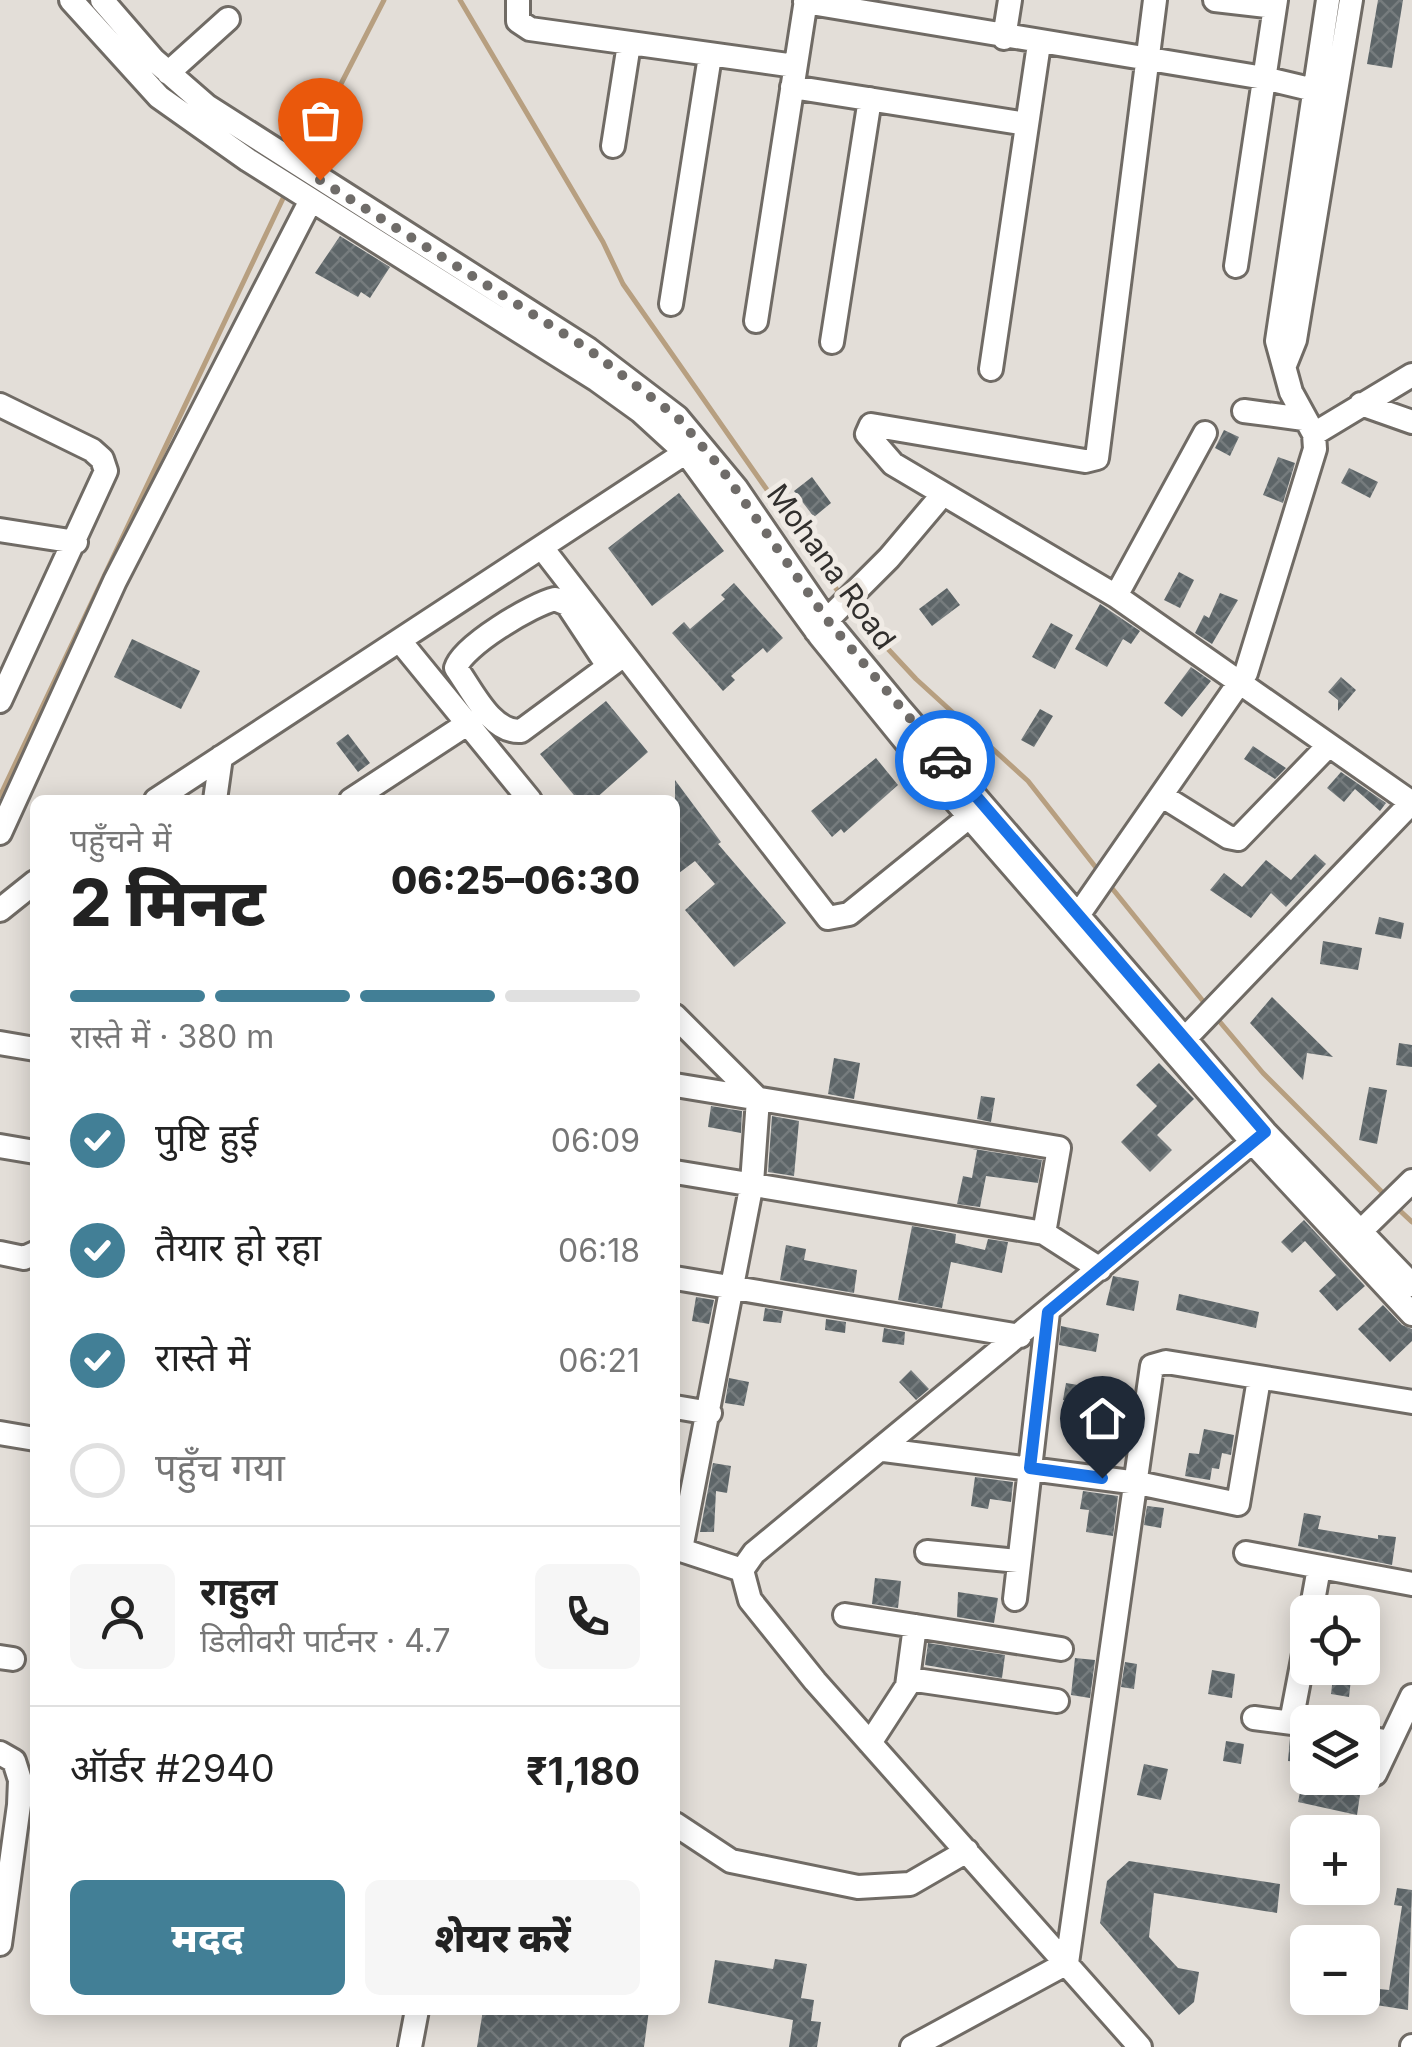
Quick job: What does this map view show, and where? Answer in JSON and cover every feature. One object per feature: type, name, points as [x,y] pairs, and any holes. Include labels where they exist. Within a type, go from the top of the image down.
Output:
[{"type":"street","name":"Mohana Road","points":[[71,0],[149,89],[310,200],[597,380],[694,448]]},
{"type":"street","points":[[518,0],[517,17],[525,27],[710,56],[870,100],[1027,124]]},
{"type":"street","points":[[1004,38],[1010,0]]},
{"type":"street","points":[[1155,0],[1097,458],[1085,462],[868,425],[867,434],[888,460],[1116,596],[1412,803],[1180,1044]]},
{"type":"street","points":[[1214,0],[1276,4],[1236,266]]},
{"type":"street","points":[[1324,93],[1328,0]]},
{"type":"street","points":[[1074,921],[1242,682],[1315,448],[1277,340],[1324,93],[1351,0]]},
{"type":"street","points":[[756,322],[805,1],[1004,38],[1264,78],[1324,93]]},
{"type":"street","name":"Mohana Road","points":[[117,5],[166,71],[248,134],[588,349],[661,403],[834,615],[977,811],[1412,1314]]},
{"type":"street","points":[[149,89],[228,19]]},
{"type":"street","points":[[613,146],[628,44]]},
{"type":"street","points":[[991,369],[1040,44]]},
{"type":"street","points":[[670,304],[710,56]]},
{"type":"street","points":[[832,342],[870,100]]},
{"type":"street","points":[[0,833],[115,581],[310,200]]},
{"type":"street","points":[[1244,411],[1309,427],[1412,375]]},
{"type":"street","points":[[1361,404],[1412,422]]},
{"type":"street","points":[[0,406],[92,450],[105,464],[104,484],[76,542],[10,653],[0,701]]},
{"type":"street","points":[[1116,596],[1204,433]]},
{"type":"street","points":[[164,795],[694,448]]},
{"type":"street","points":[[834,615],[943,494]]},
{"type":"street","points":[[0,530],[76,542]]},
{"type":"street","points":[[543,549],[616,661]]},
{"type":"street","points":[[616,661],[521,731],[512,732],[495,721],[456,668],[463,654],[535,606],[556,599],[567,604],[616,661],[828,918],[848,914],[977,811]]},
{"type":"street","points":[[400,641],[526,795]]},
{"type":"street","points":[[359,795],[470,722]]},
{"type":"street","points":[[1164,797],[1228,837],[1238,839],[1329,745]]},
{"type":"street","points":[[216,795],[221,757]]},
{"type":"street","points":[[384,780],[395,795]]},
{"type":"street","points":[[0,910],[30,886]]},
{"type":"street","points":[[680,1021],[758,1099],[752,1183],[734,1287],[680,1540]]},
{"type":"street","points":[[0,1043],[30,1048]]},
{"type":"street","points":[[680,1087],[1059,1148],[1044,1233]]},
{"type":"street","name":"Mohana Road","points":[[1259,1138],[1362,1230],[1412,1285]]},
{"type":"street","points":[[742,1570],[754,1553],[1259,1138]]},
{"type":"street","points":[[0,1146],[30,1151]]},
{"type":"street","points":[[680,1173],[1044,1233],[1100,1269]]},
{"type":"street","points":[[1362,1230],[1396,1196]]},
{"type":"street","points":[[0,1254],[30,1255]]},
{"type":"street","points":[[680,1279],[1020,1336]]},
{"type":"street","points":[[1015,1599],[1048,1312]]},
{"type":"street","points":[[1067,1963],[1138,1484],[1149,1378],[1156,1363],[1412,1402]]},
{"type":"street","points":[[884,1450],[1138,1484],[1238,1504],[1259,1380]]},
{"type":"street","points":[[680,1408],[710,1413]]},
{"type":"street","points":[[0,1433],[30,1438]]},
{"type":"street","points":[[680,1550],[742,1570]]},
{"type":"street","points":[[927,1552],[1018,1561]]},
{"type":"street","points":[[1246,1552],[1412,1584]]},
{"type":"street","points":[[1314,1595],[1320,1568]]},
{"type":"street","points":[[742,1570],[750,1600],[870,1743],[1140,2047]]},
{"type":"street","points":[[845,1614],[1061,1649]]},
{"type":"street","points":[[870,1743],[909,1680],[915,1626]]},
{"type":"street","points":[[909,1680],[1057,1701]]},
{"type":"street","points":[[1380,1763],[1412,1696]]},
{"type":"street","points":[[1254,1718],[1290,1723]]},
{"type":"street","points":[[1380,1740],[1390,1742]]},
{"type":"street","points":[[0,1944],[19,1805],[16,1759]]},
{"type":"street","points":[[680,1827],[731,1861],[858,1887],[910,1884],[966,1851]]},
{"type":"street","points":[[912,2047],[1067,1963]]},
{"type":"street","points":[[410,2047],[416,2015]]},
{"type":"building","points":[[1378,0],[1403,0],[1392,68],[1367,64]]},
{"type":"building","points":[[340,236],[390,267],[370,298],[361,292],[358,297],[315,273]]},
{"type":"building","points":[[1224,430],[1239,437],[1230,456],[1215,448]]},
{"type":"building","points":[[1278,457],[1295,463],[1283,503],[1263,495]]},
{"type":"building","points":[[1349,468],[1378,482],[1370,498],[1341,483]]},
{"type":"building","points":[[812,477],[831,503],[814,517],[794,491]]},
{"type":"building","points":[[679,493],[724,551],[652,606],[608,548]]},
{"type":"building","points":[[1179,572],[1194,580],[1180,608],[1164,600]]},
{"type":"building","points":[[734,583],[783,638],[767,653],[763,648],[731,676],[735,680],[723,691],[672,633],[684,622],[690,629],[725,599],[721,595]]},
{"type":"building","points":[[947,588],[960,605],[932,626],[919,609]]},
{"type":"building","points":[[1220,593],[1238,600],[1212,644],[1195,633],[1204,615],[1209,618]]},
{"type":"building","points":[[1100,604],[1140,631],[1131,644],[1123,639],[1107,667],[1075,649]]},
{"type":"building","points":[[1051,623],[1073,635],[1055,669],[1032,657]]},
{"type":"building","points":[[132,639],[200,671],[181,709],[114,677]]},
{"type":"building","points":[[1191,667],[1211,681],[1182,717],[1164,703]]},
{"type":"building","points":[[1341,677],[1356,690],[1338,711],[1338,700],[1328,692]]},
{"type":"building","points":[[606,701],[648,752],[600,795],[574,795],[540,754]]},
{"type":"building","points":[[1040,709],[1053,716],[1034,747],[1021,740]]},
{"type":"building","points":[[348,734],[370,763],[358,772],[336,743]]},
{"type":"building","points":[[1253,746],[1286,768],[1275,779],[1244,759]]},
{"type":"building","points":[[876,758],[898,785],[844,833],[841,829],[832,837],[811,811]]},
{"type":"building","points":[[1341,772],[1386,803],[1380,811],[1355,789],[1344,802],[1327,788]]},
{"type":"building","points":[[675,780],[721,842],[718,844],[786,923],[734,967],[685,910],[715,884],[695,861],[680,872],[680,795],[675,795]]},
{"type":"building","points":[[1315,854],[1326,864],[1286,907],[1271,893],[1251,918],[1210,890],[1224,873],[1242,887],[1266,860],[1291,880]]},
{"type":"building","points":[[1379,917],[1404,923],[1401,939],[1375,934]]},
{"type":"building","points":[[1323,941],[1362,948],[1358,970],[1320,964]]},
{"type":"building","points":[[1272,997],[1333,1057],[1307,1053],[1303,1080],[1250,1023]]},
{"type":"building","points":[[1399,1043],[1412,1045],[1412,1067],[1396,1065]]},
{"type":"building","points":[[834,1058],[860,1063],[854,1099],[828,1094]]},
{"type":"building","points":[[1159,1063],[1194,1099],[1157,1135],[1172,1150],[1150,1172],[1121,1142],[1157,1106],[1136,1085]]},
{"type":"building","points":[[1369,1087],[1387,1090],[1377,1144],[1359,1140]]},
{"type":"building","points":[[981,1096],[995,1098],[991,1122],[977,1119]]},
{"type":"building","points":[[711,1106],[742,1111],[741,1133],[708,1127]]},
{"type":"building","points":[[772,1116],[799,1121],[794,1176],[768,1172]]},
{"type":"building","points":[[968,1148],[1042,1160],[1038,1183],[986,1176],[980,1207],[957,1204],[963,1176],[972,1178],[977,1150]]},
{"type":"building","points":[[1304,1220],[1365,1286],[1337,1311],[1319,1291],[1336,1275],[1305,1241],[1292,1253],[1281,1242]]},
{"type":"building","points":[[912,1226],[956,1234],[955,1243],[985,1250],[988,1239],[1008,1242],[1002,1273],[951,1262],[942,1308],[898,1300]]},
{"type":"building","points":[[786,1245],[806,1249],[804,1260],[857,1270],[854,1293],[780,1280]]},
{"type":"building","points":[[1113,1276],[1139,1281],[1134,1311],[1106,1305]]},
{"type":"building","points":[[1179,1294],[1259,1312],[1256,1328],[1176,1310]]},
{"type":"building","points":[[696,1297],[714,1300],[709,1324],[692,1321]]},
{"type":"building","points":[[1383,1305],[1402,1325],[1412,1329],[1412,1341],[1390,1362],[1358,1329]]},
{"type":"building","points":[[765,1308],[783,1311],[781,1323],[763,1321]]},
{"type":"building","points":[[826,1319],[846,1322],[845,1333],[825,1330]]},
{"type":"building","points":[[1061,1326],[1099,1334],[1096,1352],[1059,1345]]},
{"type":"building","points":[[884,1328],[905,1332],[904,1345],[882,1342]]},
{"type":"building","points":[[911,1370],[929,1389],[916,1400],[899,1382]]},
{"type":"building","points":[[729,1378],[749,1382],[744,1406],[725,1403]]},
{"type":"building","points":[[1066,1383],[1090,1387],[1087,1405],[1063,1400]]},
{"type":"building","points":[[1204,1429],[1234,1435],[1231,1455],[1222,1453],[1219,1469],[1212,1468],[1210,1480],[1185,1476],[1189,1453],[1199,1454]]},
{"type":"building","points":[[713,1463],[731,1466],[727,1493],[716,1491],[714,1532],[700,1532]]},
{"type":"building","points":[[975,1477],[1013,1482],[1011,1502],[990,1499],[988,1509],[971,1506]]},
{"type":"building","points":[[1083,1491],[1118,1496],[1113,1536],[1086,1532],[1089,1510],[1080,1509]]},
{"type":"building","points":[[1147,1506],[1164,1508],[1161,1528],[1144,1525]]},
{"type":"building","points":[[1304,1513],[1321,1516],[1318,1529],[1378,1539],[1378,1535],[1396,1537],[1392,1565],[1298,1546]]},
{"type":"building","points":[[875,1578],[901,1581],[898,1608],[872,1604]]},
{"type":"building","points":[[958,1592],[998,1598],[994,1623],[957,1617]]},
{"type":"building","points":[[928,1643],[1005,1655],[1002,1678],[925,1665]]},
{"type":"building","points":[[1075,1658],[1095,1660],[1090,1698],[1071,1695]]},
{"type":"building","points":[[1125,1662],[1137,1664],[1134,1689],[1121,1687]]},
{"type":"building","points":[[1212,1670],[1235,1674],[1232,1698],[1208,1694]]},
{"type":"building","points":[[1332,1685],[1350,1685],[1349,1697],[1331,1694]]},
{"type":"building","points":[[1226,1741],[1244,1744],[1241,1764],[1223,1761]]},
{"type":"building","points":[[1144,1764],[1168,1769],[1161,1800],[1137,1795]]},
{"type":"building","points":[[1299,1795],[1360,1795],[1357,1815],[1298,1802]]},
{"type":"building","points":[[1129,1861],[1280,1884],[1277,1913],[1154,1893],[1149,1937],[1178,1968],[1199,1972],[1194,2002],[1179,2015],[1100,1923],[1107,1881]]},
{"type":"building","points":[[1397,1888],[1412,1890],[1408,2010],[1380,2006],[1380,1989],[1389,1990],[1402,1906],[1394,1905]]},
{"type":"building","points":[[775,1959],[807,1964],[801,1998],[814,2000],[811,2021],[821,2022],[817,2047],[789,2047],[793,2020],[708,2003],[715,1960],[773,1969]]},
{"type":"building","points":[[482,2015],[648,2015],[644,2047],[477,2047]]},
{"type":"waterway","points":[[304,156],[384,0]]},
{"type":"waterway","points":[[460,0],[603,242],[623,284],[842,597]]},
{"type":"waterway","points":[[0,796],[287,190]]},
{"type":"waterway","points":[[848,606],[916,679],[1028,781],[1101,874]]},
{"type":"waterway","points":[[1107,882],[1207,1006]]},
{"type":"waterway","points":[[1214,1015],[1263,1073],[1385,1195]]},
{"type":"waterway","points":[[1396,1207],[1412,1222]]},
{"type":"way so far","points":[[320,180],[588,349],[677,417],[720,467],[828,621],[945,760]]},
{"type":"route","points":[[945,760],[1265,1132],[1048,1312],[1030,1468],[1102,1478]]}]
